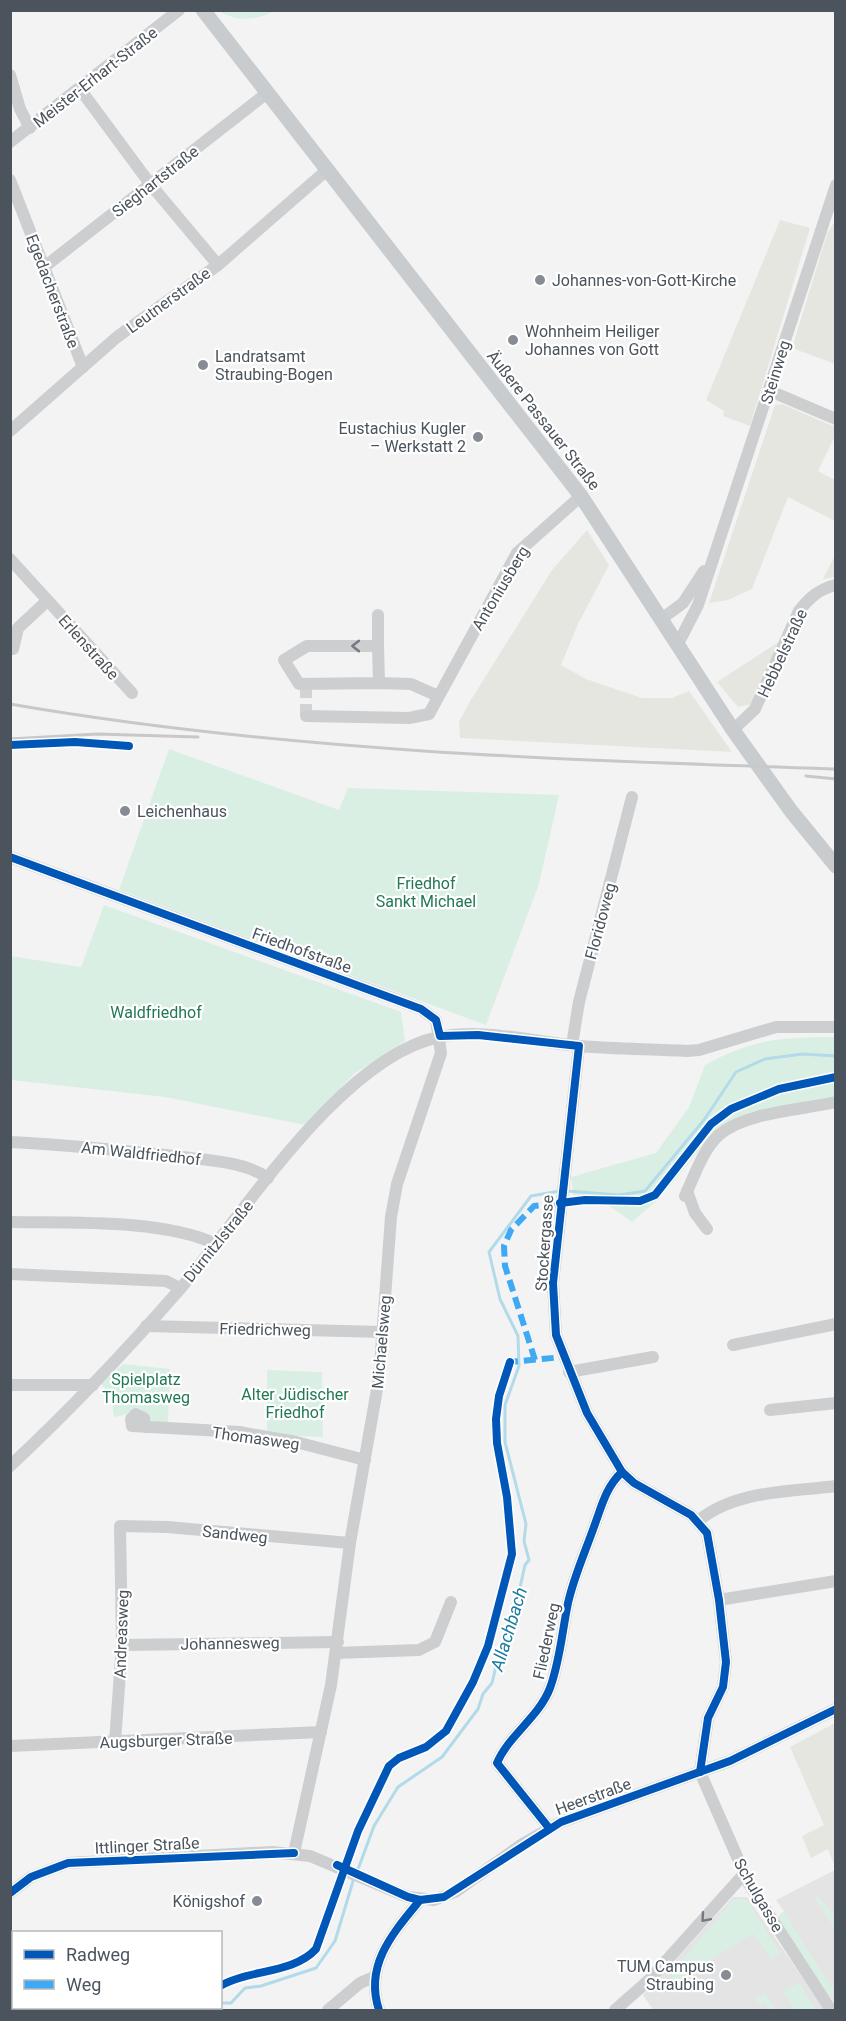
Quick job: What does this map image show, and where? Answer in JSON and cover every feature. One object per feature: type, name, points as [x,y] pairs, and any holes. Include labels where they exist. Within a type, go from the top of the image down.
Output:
[{"type":"main road","name":"Äußere Passauer Straße","points":[[203,10],[581,496],[733,729],[791,811],[836,866]]},
{"type":"street","name":"Meister-Erhart-Straße","points":[[10,142],[179,10]]},
{"type":"street","points":[[10,75],[20,109],[30,128]]},
{"type":"street","points":[[80,89],[151,185],[218,265]]},
{"type":"street","name":"Sieghartstraße","points":[[43,268],[267,93]]},
{"type":"street","name":"Leutnerstraße","points":[[10,431],[117,337],[218,265],[327,170]]},
{"type":"street","name":"Egedacherstraße","points":[[10,180],[83,367]]},
{"type":"street","name":"Steinweg","points":[[675,642],[681,638],[691,620],[770,391],[813,248],[836,185]]},
{"type":"street","points":[[770,391],[836,419]]},
{"type":"street","name":"Antoniusberg","points":[[306,716],[422,717],[429,714],[517,553],[581,496]]},
{"type":"street","name":"Steinweg","points":[[660,620],[683,603],[712,558]]},
{"type":"street","name":"Erlenstraße","points":[[10,559],[132,693]]},
{"type":"street","name":"Hebbelstraße","points":[[733,729],[755,709],[799,611],[815,594],[836,585]]},
{"type":"street","name":"Erlenstraße","points":[[13,649],[18,628],[47,601]]},
{"type":"street","points":[[378,615],[379,683]]},
{"type":"street","points":[[378,646],[307,646],[284,660],[299,684],[411,684],[438,696]]},
{"type":"street","name":"Floridoweg","points":[[575,1046],[579,1002],[632,797]]},
{"type":"street","name":"Friedhofstraße","points":[[10,857],[421,1009],[436,1020],[440,1036]]},
{"type":"street","points":[[440,1036],[478,1035],[575,1046],[699,1050],[776,1027],[836,1027]]},
{"type":"street","name":"Dürnitzlstraße","points":[[10,1466],[93,1385],[146,1326],[180,1288],[268,1178],[354,1083],[391,1057],[440,1036]]},
{"type":"street","name":"Michaelsweg","points":[[294,1853],[337,1647],[350,1543],[379,1378],[389,1228],[397,1184],[441,1053],[440,1036]]},
{"type":"street","name":"Stockergasse","points":[[575,1046],[560,1202],[554,1307],[556,1335],[587,1413],[621,1472],[634,1483],[699,1521]]},
{"type":"street","points":[[706,1229],[686,1194],[717,1136],[730,1126],[767,1115],[836,1102]]},
{"type":"street","name":"Am Waldfriedhof","points":[[10,1142],[82,1146],[210,1161],[259,1172],[268,1178]]},
{"type":"street","points":[[10,1222],[129,1226],[200,1236],[216,1244]]},
{"type":"street","points":[[10,1274],[166,1281],[180,1288]]},
{"type":"street","points":[[733,1345],[836,1324]]},
{"type":"street","name":"Friedrichweg","points":[[146,1326],[383,1332]]},
{"type":"street","points":[[569,1372],[653,1357]]},
{"type":"street","points":[[10,1384],[93,1385]]},
{"type":"street","points":[[770,1410],[836,1403]]},
{"type":"street","name":"Thomasweg","points":[[145,1427],[239,1432],[296,1442],[365,1460]]},
{"type":"street","name":"Fliederweg","points":[[549,1828],[497,1763],[503,1749],[541,1706],[550,1689],[559,1659],[569,1601],[576,1577],[608,1488],[621,1472]]},
{"type":"street","points":[[700,1772],[708,1718],[725,1678],[719,1600],[711,1545],[699,1521],[718,1507],[740,1499],[836,1486]]},
{"type":"street","name":"Sandweg","points":[[120,1526],[167,1527],[350,1543]]},
{"type":"street","name":"Andreasweg","points":[[116,1742],[122,1645],[120,1526]]},
{"type":"street","points":[[719,1600],[836,1581]]},
{"type":"street","points":[[337,1647],[419,1650],[435,1642],[451,1602]]},
{"type":"street","name":"Johannesweg","points":[[122,1645],[337,1647]]},
{"type":"street","name":"Heerstraße","points":[[420,1900],[434,1900],[455,1892],[549,1828],[756,1749],[836,1709]]},
{"type":"street","name":"Augsburger Straße","points":[[10,1746],[321,1732]]},
{"type":"street","name":"Schulgasse","points":[[700,1772],[744,1874],[831,2010]]},
{"type":"street","name":"Ittlinger Straße","points":[[10,1893],[30,1877],[68,1863],[294,1853],[336,1866],[420,1900]]},
{"type":"street","points":[[615,2010],[646,1983],[744,1874]]},
{"type":"street","points":[[379,2010],[374,1993],[374,1977],[380,1957],[389,1938],[420,1900]]},
{"type":"street","points":[[328,2010],[360,1983],[374,1977]]},
{"type":"shaded area","points":[[780,220],[810,228],[750,426],[723,416],[724,411],[706,400]]},
{"type":"shaded area","points":[[835,221],[835,364],[792,348],[827,234]]},
{"type":"shaded area","points":[[782,404],[835,427],[835,436],[818,471],[835,480],[835,521],[788,497],[752,589],[728,600],[709,603],[775,405]]},
{"type":"shaded area","points":[[587,530],[609,565],[578,624],[561,665],[586,679],[642,698],[672,698],[689,691],[732,752],[460,738],[459,722],[469,703],[552,570]]},
{"type":"shaded area","points":[[835,555],[835,577],[823,579]]},
{"type":"shaded area","points":[[780,641],[752,704],[738,707],[717,682]]},
{"type":"shaded area","points":[[835,1723],[835,1867],[828,1849],[811,1858],[802,1836],[824,1825],[790,1747]]},
{"type":"shaded area","points":[[835,1870],[835,2004],[777,1918],[784,1911],[776,1900]]},
{"type":"shaded area","points":[[733,1897],[747,1897],[825,2010],[653,2010],[643,1995]]},
{"type":"green space","points":[[274,10],[260,17],[246,19],[226,15],[219,11]]},
{"type":"green space","name":"Friedhof Sankt Michael","points":[[169,749],[339,810],[348,788],[559,795],[539,884],[486,1025],[119,890]]},
{"type":"green space","name":"Waldfriedhof","points":[[104,905],[401,1012],[405,1041],[354,1074],[305,1125],[165,1097],[11,1080],[10,956],[81,967]]},
{"type":"green space","points":[[835,1037],[835,1099],[715,1131],[661,1197],[632,1222],[597,1197],[574,1199],[571,1177],[656,1153],[689,1107],[705,1065],[722,1056],[768,1041]]},
{"type":"green space","name":"Spielplatz Thomasweg","points":[[123,1364],[170,1369],[168,1425],[149,1424],[149,1414],[137,1407],[128,1414],[114,1417],[111,1395],[101,1384]]},
{"type":"green space","name":"Alter Jüdischer Friedhof","points":[[267,1370],[322,1372],[323,1437],[267,1435]]},
{"type":"green space","points":[[813,1895],[829,1909],[834,1919],[835,1929]]},
{"type":"green space","points":[[746,1899],[780,1953],[771,1959],[753,1933],[675,1983],[669,1975],[733,1900]]},
{"type":"green space","points":[[784,1912],[835,1993],[829,1995],[777,1918]]},
{"type":"green space","points":[[799,1983],[816,2010],[795,2010],[783,1992]]},
{"type":"green space","points":[[765,1994],[776,2010],[770,2010],[765,2003],[760,2005],[755,1998]]},
{"type":"waterway","name":"Allachbach","points":[[567,1191],[619,1195],[645,1191],[704,1120],[736,1072],[765,1059],[802,1054],[836,1056]]},
{"type":"waterway","name":"Allachbach","points":[[357,1872],[374,1826],[398,1787],[442,1757],[478,1709],[483,1694],[492,1683],[497,1662],[509,1637],[525,1565],[529,1560],[524,1541],[526,1524],[505,1442],[505,1405],[519,1366],[518,1336],[500,1299],[489,1252],[531,1196],[560,1191]]},
{"type":"waterway","name":"Allachbach","points":[[222,2003],[231,2003],[245,1988],[261,1986],[316,1968],[335,1941],[354,1878]]},
{"type":"tunnel","points":[[306,685],[306,716]]},
{"type":"railway","points":[[10,704],[112,720],[318,743],[525,757],[836,769]]},
{"type":"railway","points":[[10,739],[97,734],[198,737]]},
{"type":"railway","points":[[806,776],[836,779]]},
{"type":"marked path","points":[[535,1360],[505,1266],[504,1246],[511,1230],[534,1206],[560,1203]]},
{"type":"marked path","points":[[509,1366],[510,1362],[563,1357]]},
{"type":"cycle path","points":[[10,745],[75,742],[129,746]]},
{"type":"cycle path","points":[[10,857],[421,1009],[436,1020],[440,1036],[478,1035],[579,1046],[553,1283],[556,1335],[587,1413],[622,1472],[634,1483],[691,1515],[707,1533],[719,1600],[726,1662],[723,1687],[708,1718],[700,1772]]},
{"type":"cycle path","points":[[560,1203],[585,1200],[640,1201],[655,1195],[711,1124],[731,1109],[779,1089],[836,1077]]},
{"type":"cycle path","points":[[222,1985],[296,1963],[316,1949],[358,1831],[389,1766],[399,1758],[426,1747],[446,1731],[473,1682],[488,1646],[512,1554],[507,1497],[497,1443],[496,1419],[499,1396],[510,1362]]},
{"type":"cycle path","points":[[549,1828],[497,1763],[502,1753],[539,1708],[550,1688],[573,1583],[605,1496],[622,1472]]},
{"type":"cycle path","points":[[337,1865],[408,1897],[420,1900],[444,1897],[561,1822],[730,1761],[836,1709]]},
{"type":"cycle path","points":[[10,1893],[31,1877],[68,1863],[294,1853]]},
{"type":"cycle path","points":[[379,2010],[375,1994],[378,1964],[391,1937],[420,1900]]},
{"type":"place","name":"Johannes-von-Gott-Kirche","points":[[540,280]]},
{"type":"place","name":"Wohnheim Heiliger Johannes von Gott","points":[[513,340]]},
{"type":"place","name":"Landratsamt Straubing-Bogen","points":[[203,365]]},
{"type":"place","name":"Eustachius Kugler – Werkstatt 2","points":[[478,437]]},
{"type":"place","name":"Leichenhaus","points":[[125,811]]},
{"type":"place","name":"Königshof","points":[[257,1901]]},
{"type":"place","name":"TUM Campus Straubing","points":[[726,1975]]}]
